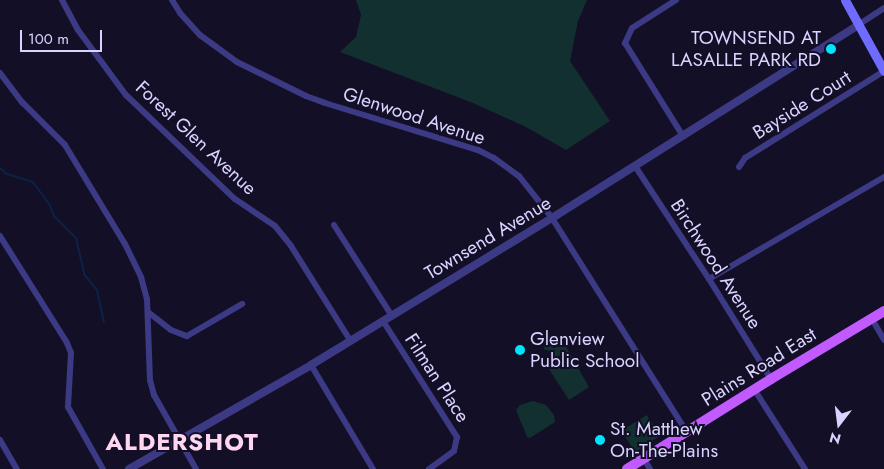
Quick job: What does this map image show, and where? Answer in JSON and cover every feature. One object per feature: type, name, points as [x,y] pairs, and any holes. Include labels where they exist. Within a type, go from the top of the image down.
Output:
[{"type":"main road","points":[[845,0],[884,71]]},
{"type":"main road","name":"Plains Road East","points":[[627,469],[754,389],[884,311]]},
{"type":"street","name":"Forest Glen Avenue","points":[[62,0],[78,30],[126,95],[234,199],[276,226],[291,246],[350,340]]},
{"type":"street","name":"Glenwood Avenue","points":[[172,0],[180,13],[200,35],[222,53],[306,96],[458,142],[494,158],[527,184],[552,218],[687,432]]},
{"type":"street","points":[[676,0],[632,28],[627,35],[626,43],[683,136]]},
{"type":"street","points":[[858,25],[884,8]]},
{"type":"street","name":"Townsend Avenue","points":[[129,469],[311,365],[392,316],[552,218],[858,25]]},
{"type":"street","name":"Bayside Court","points":[[739,167],[745,158],[884,71]]},
{"type":"street","points":[[0,73],[23,104],[66,145],[101,202],[141,277],[147,299],[150,380],[154,394],[196,469]]},
{"type":"street","name":"Birchwood Avenue","points":[[634,166],[709,279],[771,379]]},
{"type":"street","points":[[709,279],[884,176]]},
{"type":"street","points":[[334,225],[392,316]]},
{"type":"street","points":[[0,236],[67,343],[71,353],[68,407],[103,469]]},
{"type":"street","points":[[148,312],[171,330],[187,336],[242,304]]},
{"type":"street","points":[[872,319],[884,340]]},
{"type":"street","name":"Filman Place","points":[[383,321],[457,437],[454,452],[429,469]]},
{"type":"street","points":[[311,365],[373,469]]},
{"type":"street","points":[[754,389],[805,469]]},
{"type":"street","points":[[0,440],[17,469]]},
{"type":"street","points":[[644,459],[650,469]]},
{"type":"green space","points":[[356,0],[587,0],[578,21],[570,61],[610,121],[566,150],[526,127],[473,103],[340,52],[356,37],[361,15]]},
{"type":"green space","points":[[547,343],[551,344],[553,348],[565,345],[589,387],[569,400],[547,366],[564,355],[553,357],[549,351],[544,349],[544,345]]},
{"type":"green space","points":[[533,401],[546,405],[554,415],[555,422],[530,438],[527,437],[516,410],[520,405]]},
{"type":"green space","points":[[647,415],[660,436],[635,452],[624,435],[627,433],[624,429]]},
{"type":"waterway","points":[[0,168],[7,174],[33,182],[50,205],[54,216],[76,238],[84,274],[97,290],[104,322]]},
{"type":"place","name":"TOWNSEND AT LASALLE PARK RD","points":[[831,49]]},
{"type":"place","name":"Glenview Public School","points":[[520,350]]},
{"type":"place","name":"St. Matthew On-The-Plains","points":[[600,440]]},
{"type":"district","name":"ALDERSHOT","points":[[182,442]]}]
